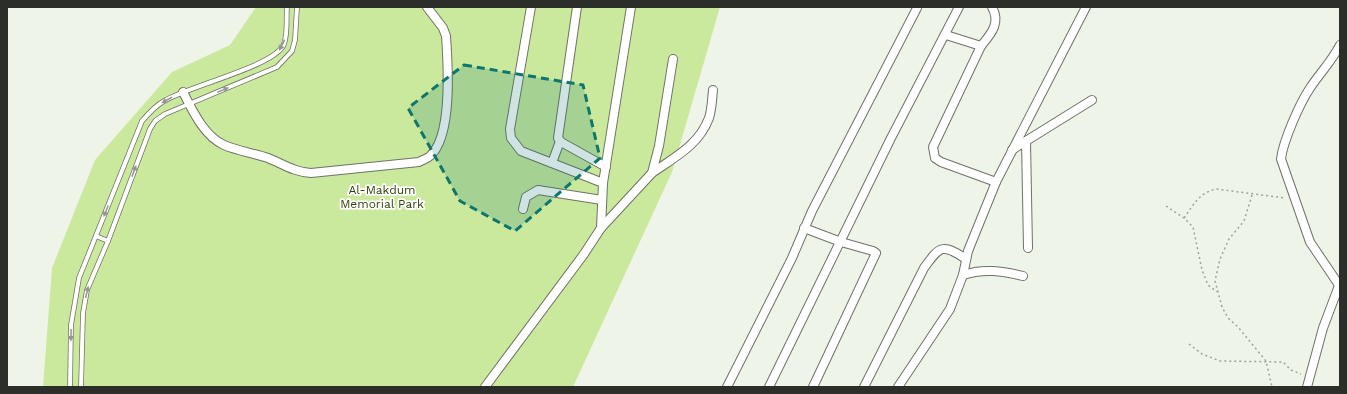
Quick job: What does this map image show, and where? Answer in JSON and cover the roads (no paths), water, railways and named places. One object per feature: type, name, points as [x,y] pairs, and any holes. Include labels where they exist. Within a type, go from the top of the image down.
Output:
[{"type":"street","points":[[183,92],[189,104],[211,136],[222,144],[268,158],[300,172],[318,173],[419,162],[430,156],[436,148],[447,112],[448,96],[446,36],[443,28],[427,7]]},
{"type":"street","points":[[531,7],[510,129],[511,138],[521,151],[603,183]]},
{"type":"street","points":[[552,163],[560,141],[558,138],[577,7]]},
{"type":"street","points":[[601,228],[603,183],[631,7]]},
{"type":"street","points":[[769,387],[891,138],[946,35],[959,7]]},
{"type":"street","points":[[992,7],[996,18],[995,27],[981,46],[933,147],[933,153],[941,162],[996,182]]},
{"type":"street","points":[[898,387],[944,321],[963,275],[966,259],[996,182],[1086,7]]},
{"type":"street","points":[[727,387],[756,330],[804,228],[917,8]]},
{"type":"street","points":[[946,35],[981,46]]},
{"type":"street","points":[[1307,387],[1323,328],[1340,284],[1310,242],[1301,221],[1295,199],[1282,165],[1282,152],[1303,101],[1333,58],[1340,45]]},
{"type":"street","points":[[652,173],[659,146],[673,59]]},
{"type":"street","points":[[485,387],[584,254],[601,228],[652,173],[690,148],[700,137],[709,117],[713,90]]},
{"type":"street","points":[[1012,150],[1092,100]]},
{"type":"street","points":[[560,141],[606,167]]},
{"type":"street","points":[[1026,142],[1028,248]]},
{"type":"street","points":[[523,209],[526,197],[538,190],[602,200]]},
{"type":"street","points":[[804,228],[841,242],[874,250],[876,255],[814,387]]},
{"type":"street","points":[[864,387],[924,268],[936,252],[941,248],[947,248],[966,259]]},
{"type":"street","points":[[963,275],[974,271],[985,270],[1006,271],[1023,276]]},
{"type":"lane","points":[[70,387],[71,325],[79,278],[142,121],[151,110],[165,100],[259,63],[277,53],[284,44],[287,7]]},
{"type":"lane","points":[[81,387],[83,313],[87,290],[108,241],[150,129],[155,121],[165,114],[262,75],[282,63],[292,51],[296,40],[297,7]]},
{"type":"lane","points":[[96,236],[108,241]]},
{"type":"park label","name":"Al-Makdum Memorial Park","points":[[382,197]]}]
